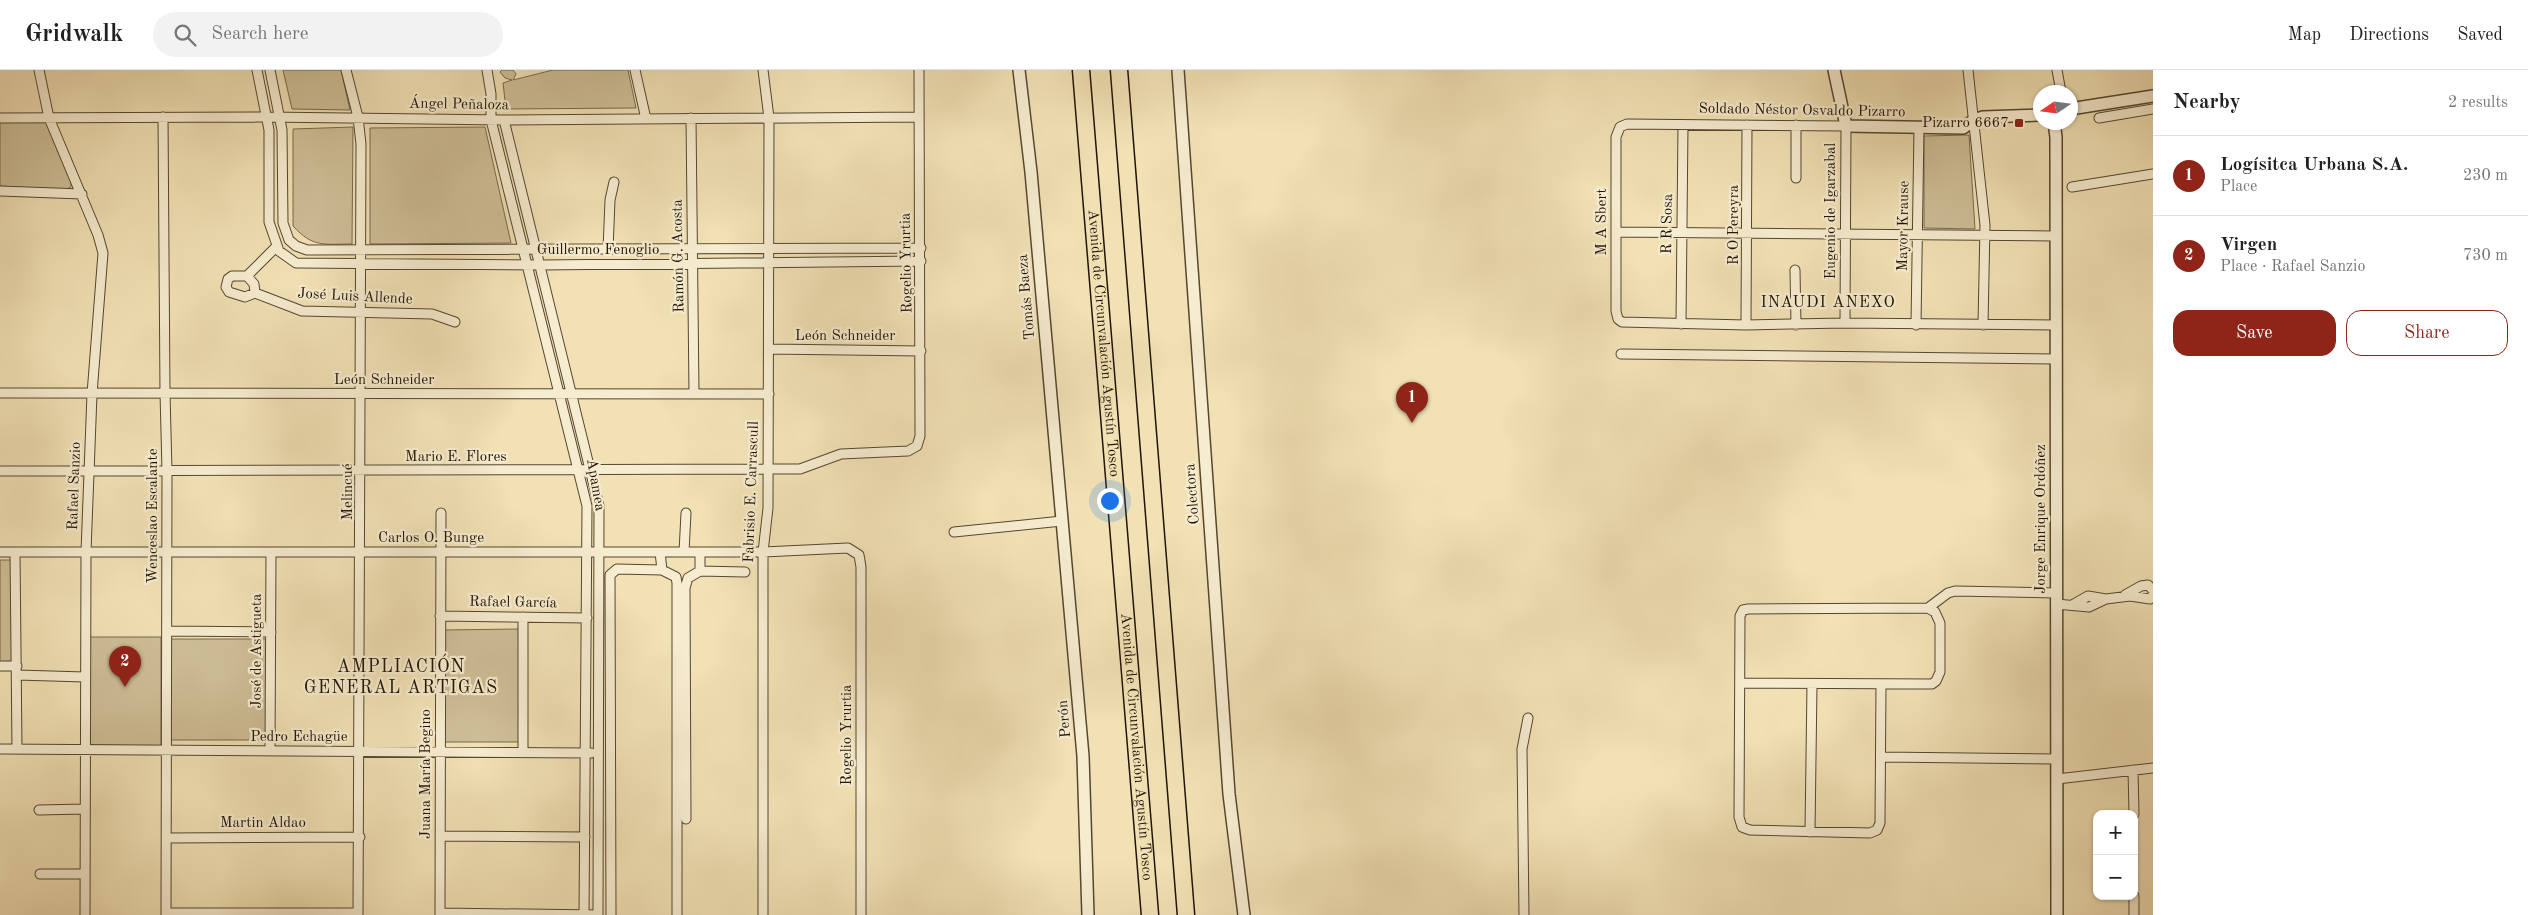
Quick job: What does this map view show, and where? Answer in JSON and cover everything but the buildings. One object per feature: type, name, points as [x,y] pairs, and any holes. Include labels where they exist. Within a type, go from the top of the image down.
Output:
[{"type":"highway","name":"Avenida de Circunvalación Agustín Tosco","points":[[1080,70],[1084,101],[1148,915]]},
{"type":"highway","points":[[1119,70],[1186,915]]},
{"type":"highway","points":[[1172,738],[1191,860],[1196,915]]},
{"type":"street","name":"Rafael Sanzio","points":[[39,70],[49,118],[82,194],[102,244],[103,253],[92,394],[86,552],[85,915]]},
{"type":"street","points":[[254,293],[254,284],[247,276],[278,249],[269,222],[268,117],[257,70]]},
{"type":"street","points":[[270,70],[281,117]]},
{"type":"street","name":"Melincué","points":[[346,70],[358,117],[361,144],[362,470],[358,914]]},
{"type":"street","name":"Apamea","points":[[487,70],[491,94],[491,120],[587,506],[584,915]]},
{"type":"street","points":[[635,70],[646,118]]},
{"type":"street","name":"Fabrisio E. Carrascull","points":[[763,70],[769,118],[768,508],[763,552],[763,915]]},
{"type":"street","name":"Rogelio Yrurtia","points":[[908,451],[917,446],[920,436],[921,248],[918,117],[919,70]]},
{"type":"street","name":"Tomás Baeza","points":[[1019,70],[1031,172],[1062,521]]},
{"type":"street","name":"Colectora","points":[[1178,70],[1229,794],[1244,915]]},
{"type":"street","name":"Eugenio de Igarzabal","points":[[1834,70],[1846,126],[1847,234],[1845,323]]},
{"type":"street","points":[[1968,70],[1985,235],[1983,325]]},
{"type":"street","points":[[2057,70],[2060,85]]},
{"type":"street","points":[[2078,108],[2153,96]]},
{"type":"street","points":[[2099,118],[2153,109]]},
{"type":"street","name":"Soldado Néstor Osvaldo Pizarro","points":[[1620,127],[1627,124],[1963,128],[1974,120],[1983,117],[2033,115]]},
{"type":"street","name":"Wenceslao Escalante","points":[[164,117],[167,471],[166,914]]},
{"type":"street","name":"Guillermo Fenoglio","points":[[281,117],[282,223],[289,240],[296,246],[307,250],[536,251],[921,248]]},
{"type":"street","name":"Ángel Peñaloza","points":[[0,118],[358,117],[504,120],[918,117]]},
{"type":"street","name":"Ramón G. Acosta","points":[[691,118],[694,394]]},
{"type":"street","name":"Apamea","points":[[504,120],[599,506],[598,915]]},
{"type":"street","name":"R R Sosa","points":[[1681,324],[1683,125]]},
{"type":"street","name":"R O Pereyra","points":[[1746,325],[1748,234],[1747,125]]},
{"type":"street","points":[[1796,126],[1796,178]]},
{"type":"street","name":"M A Sbert","points":[[1620,127],[1616,137],[1616,310],[1618,319],[1627,324],[1681,324]]},
{"type":"street","name":"Mayor Krause","points":[[1916,325],[1919,127]]},
{"type":"street","name":"Jorge Enrique Ordóñez","points":[[2054,130],[2057,915]]},
{"type":"street","points":[[2072,187],[2153,174]]},
{"type":"street","points":[[608,250],[610,200],[614,182]]},
{"type":"street","points":[[0,191],[82,194]]},
{"type":"street","points":[[1616,232],[2056,236]]},
{"type":"street","name":"Guillermo Fenoglio","points":[[278,249],[296,263],[361,265],[921,261]]},
{"type":"street","points":[[1795,270],[1796,325]]},
{"type":"street","name":"José Luis Allende","points":[[247,276],[232,276],[228,279],[226,287],[229,292],[238,296],[254,293],[302,311],[432,314],[455,322]]},
{"type":"street","points":[[1681,324],[2055,325]]},
{"type":"street","name":"León Schneider","points":[[769,349],[921,351]]},
{"type":"street","points":[[1622,354],[2055,359]]},
{"type":"street","name":"León Schneider","points":[[0,393],[768,394]]},
{"type":"street","name":"Mario E. Flores","points":[[0,471],[768,470],[809,468],[831,457],[852,453],[908,451]]},
{"type":"street","name":"Juana María Begino","points":[[440,914],[441,513]]},
{"type":"street","points":[[684,552],[686,513]]},
{"type":"street","points":[[954,532],[1062,521]]},
{"type":"street","name":"Perón","points":[[1062,521],[1083,756],[1088,915]]},
{"type":"street","name":"Carlos O. Bunge","points":[[0,552],[763,552],[848,548],[859,555]]},
{"type":"street","points":[[15,552],[17,749]]},
{"type":"street","name":"José de Astigueta","points":[[270,750],[271,552]]},
{"type":"street","points":[[660,552],[662,570]]},
{"type":"street","points":[[700,552],[700,571]]},
{"type":"street","name":"Rogelio Yrurtia","points":[[859,555],[861,915]]},
{"type":"street","points":[[611,915],[610,575],[617,569],[662,570],[676,577],[677,915]]},
{"type":"street","points":[[686,819],[685,588],[688,578],[700,571],[745,572]]},
{"type":"street","points":[[1928,608],[1948,593],[1955,591],[2056,599],[2089,607],[2106,599],[2123,596],[2143,586],[2148,585],[2153,590]]},
{"type":"street","points":[[2123,596],[2150,599],[2153,595]]},
{"type":"street","points":[[1740,683],[1881,684],[1927,685],[1936,681],[1940,672],[1940,623],[1935,612],[1928,608],[1744,610],[1740,616],[1740,683],[1740,822],[1742,827],[1750,830],[1870,833],[1877,830],[1880,823],[1881,684]]},
{"type":"street","name":"Rafael García","points":[[440,616],[586,618]]},
{"type":"street","points":[[523,617],[523,751]]},
{"type":"street","points":[[167,631],[271,632]]},
{"type":"street","points":[[0,666],[17,671],[85,676]]},
{"type":"street","points":[[1810,832],[1812,684]]},
{"type":"street","points":[[1524,915],[1522,749],[1528,718]]},
{"type":"street","name":"Pedro Echagüe","points":[[0,749],[598,753]]},
{"type":"street","points":[[1881,757],[2056,759]]},
{"type":"street","points":[[2057,779],[2153,768]]},
{"type":"street","points":[[2134,770],[2134,810]]},
{"type":"street","points":[[39,810],[85,809]]},
{"type":"street","points":[[440,836],[585,837]]},
{"type":"street","name":"Martin Aldao","points":[[166,838],[360,837]]},
{"type":"street","points":[[40,874],[85,874]]},
{"type":"street","points":[[2134,900],[2134,915]]},
{"type":"street","points":[[166,914],[358,914]]},
{"type":"street","points":[[440,914],[598,915]]},
{"type":"shaded area","points":[[283,70],[341,70],[350,110],[292,109]]},
{"type":"shaded area","points":[[502,70],[513,70],[516,74],[513,80],[553,70],[628,70],[636,108],[506,109],[503,83],[512,80],[505,78],[500,72]]},
{"type":"shaded area","points":[[0,121],[45,122],[48,125],[71,181],[71,187],[65,190],[0,186]]},
{"type":"shaded area","points":[[353,127],[352,244],[326,244],[313,241],[293,226],[293,129]]},
{"type":"shaded area","points":[[485,127],[511,243],[370,244],[370,128]]},
{"type":"shaded area","points":[[1969,135],[1975,229],[1924,228],[1924,136]]},
{"type":"shaded area","points":[[0,560],[12,560],[13,661],[0,662]]},
{"type":"shaded area","points":[[519,629],[520,742],[443,742],[443,630]]},
{"type":"shaded area","points":[[89,637],[161,637],[161,746],[89,745]]},
{"type":"shaded area","points":[[169,639],[267,639],[267,740],[169,740]]},
{"type":"place","name":"Pizarro 6667","points":[[2019,123]]},
{"type":"place","name":"Logísitca Urbana S.A.","points":[[1412,423]]},
{"type":"place","name":"Virgen","points":[[125,687]]},
{"type":"district","name":"INAUDI ANEXO","points":[[1828,303]]},
{"type":"district","name":"AMPLIACIÓN GENERAL ARTIGAS","points":[[401,677]]}]
